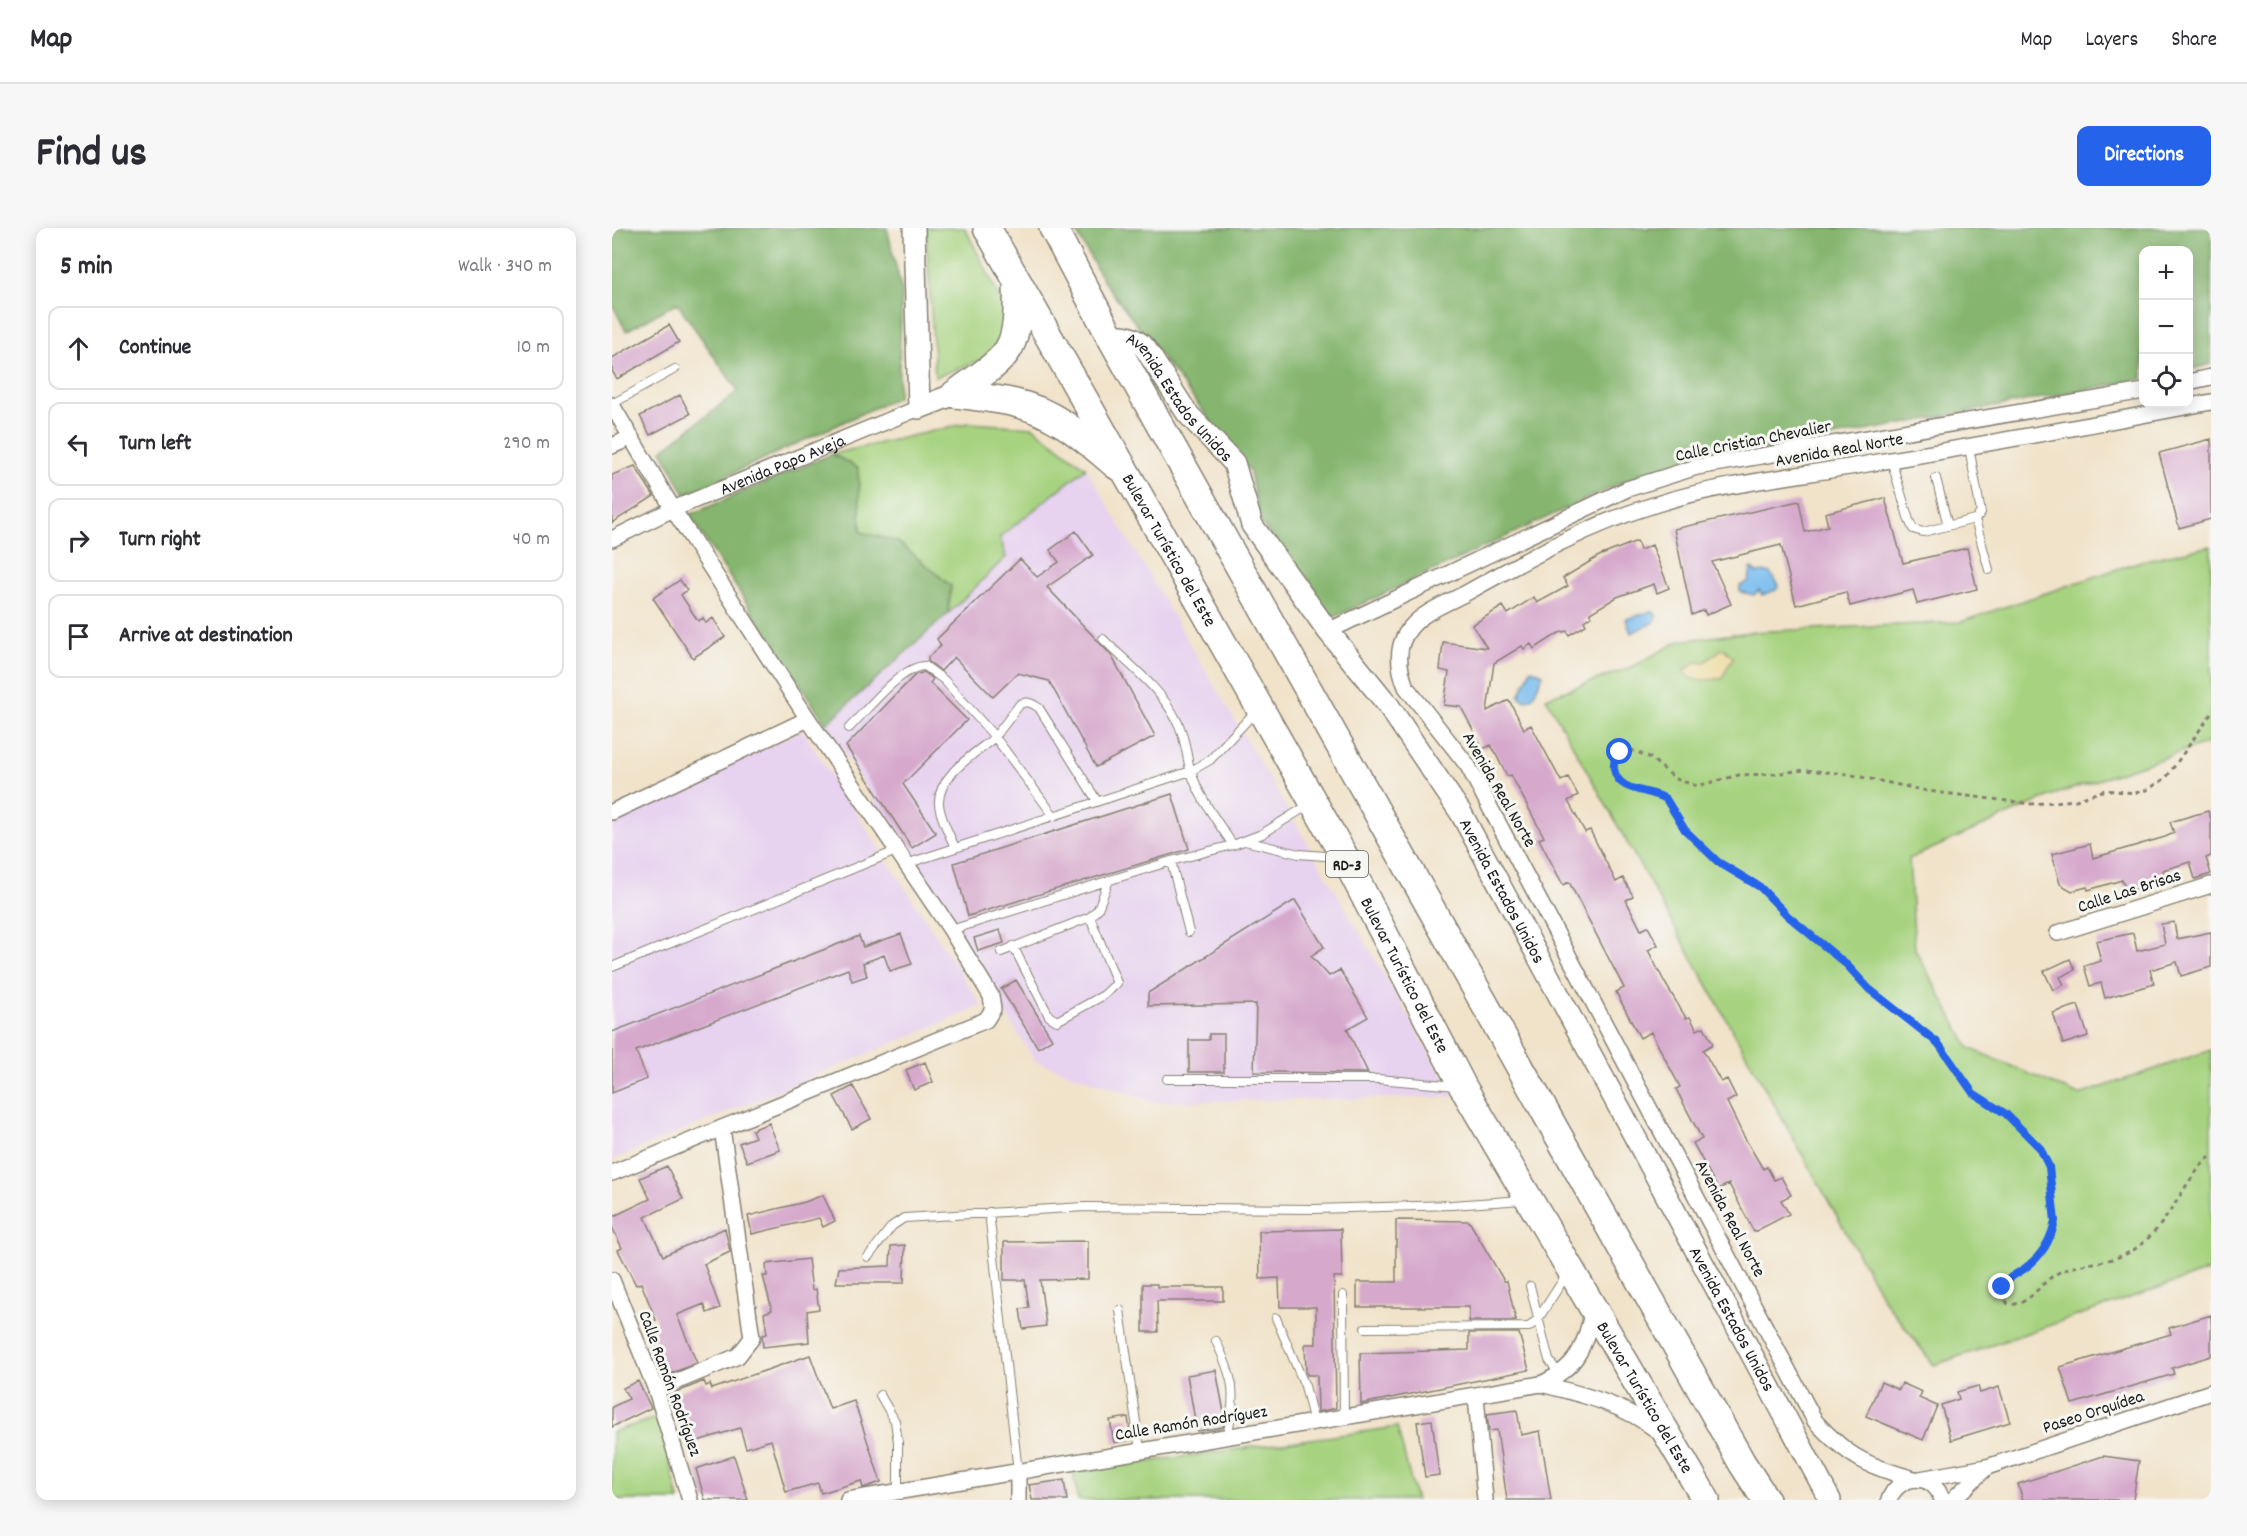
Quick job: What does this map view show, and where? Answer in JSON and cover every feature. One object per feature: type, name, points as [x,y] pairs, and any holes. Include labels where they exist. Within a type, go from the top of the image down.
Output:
[{"type":"highway","name":"Bulevar Turístico del Este","points":[[987,228],[1132,479],[1345,858],[1463,1087],[1706,1500]]},
{"type":"highway","points":[[1053,228],[1110,336],[1736,1453],[1766,1500]]},
{"type":"highway","points":[[955,394],[1003,358],[1014,338],[1018,321],[1017,280]]},
{"type":"highway","points":[[955,394],[1015,403],[1049,415],[1080,435],[1132,479]]},
{"type":"street","points":[[914,228],[919,408]]},
{"type":"street","name":"Avenida Estados Unidos","points":[[1110,336],[1124,335],[1136,339],[1145,348],[1187,413],[1234,463],[1252,525],[1328,631],[1388,705],[1461,813],[1830,1500]]},
{"type":"street","points":[[2193,381],[2211,377]]},
{"type":"street","name":"Calle Cristian Chevalier","points":[[1328,631],[1627,489],[1697,467],[2139,392]]},
{"type":"street","name":"Avenida Papo Aveja","points":[[612,539],[673,509],[955,394]]},
{"type":"street","name":"Avenida Real Norte","points":[[1917,1479],[1867,1464],[1839,1447],[1815,1420],[1468,766],[1406,687],[1400,672],[1399,656],[1402,641],[1410,627],[1422,617],[1581,532],[1658,503],[1743,485],[1969,447],[2211,402]]},
{"type":"street","points":[[612,404],[673,509],[905,865],[951,930],[991,996],[993,1009],[986,1020],[612,1173]]},
{"type":"street","points":[[612,446],[630,438]]},
{"type":"street","points":[[612,812],[808,718]]},
{"type":"street","name":"Calle Las Brisas","points":[[2058,933],[2211,885]]},
{"type":"street","points":[[656,1390],[738,1356],[752,1338],[722,1128]]},
{"type":"street","name":"Calle Ramón Rodríguez","points":[[612,1280],[656,1390],[690,1500]]},
{"type":"street","points":[[1541,1384],[1561,1375],[1576,1360],[1586,1341],[1593,1311]]},
{"type":"street","points":[[1541,1384],[1610,1402],[1643,1419],[1672,1443]]},
{"type":"street","name":"Calle Ramón Rodríguez","points":[[848,1500],[1541,1384]]},
{"type":"street","name":"Paseo Orquídea","points":[[1917,1479],[1987,1467],[2211,1392]]},
{"type":"street","points":[[1476,1396],[1485,1500]]},
{"type":"street","points":[[1952,1500],[1987,1467]]},
{"type":"street","points":[[1882,1470],[1890,1496],[1905,1480],[1917,1479],[1936,1488],[1942,1500]]},
{"type":"street","points":[[1018,1472],[1018,1500]]},
{"type":"lane","points":[[612,404],[675,369]]},
{"type":"lane","points":[[1892,460],[1913,529],[1921,533],[1975,519],[1982,511],[1969,447]]},
{"type":"lane","points":[[1936,478],[1948,526]]},
{"type":"lane","points":[[1975,519],[1989,570]]},
{"type":"lane","points":[[1103,639],[1159,694],[1171,710],[1178,722],[1191,771],[1202,800],[1233,845]]},
{"type":"lane","points":[[849,728],[910,668],[925,666],[944,680],[995,737],[1054,816]]},
{"type":"lane","points":[[955,848],[940,808],[940,790],[948,779],[995,737],[1020,704],[1030,702],[1039,708],[1097,801]]},
{"type":"lane","points":[[905,865],[1191,771],[1210,760],[1260,707]]},
{"type":"lane","points":[[951,930],[1171,861],[1245,841],[1262,834],[1313,802]]},
{"type":"lane","points":[[1245,841],[1299,854],[1345,858]]},
{"type":"lane","points":[[612,967],[896,851]]},
{"type":"lane","points":[[1171,861],[1190,932]]},
{"type":"lane","points":[[1001,952],[1090,917],[1098,909],[1109,880]]},
{"type":"lane","points":[[1013,946],[1049,1016],[1057,1021],[1104,995],[1117,983],[1090,917]]},
{"type":"lane","points":[[1167,1078],[1378,1079],[1463,1087]]},
{"type":"lane","points":[[868,1257],[892,1226],[904,1218],[1085,1207],[1314,1209],[1452,1205],[1529,1199]]},
{"type":"lane","points":[[989,1212],[1018,1472]]},
{"type":"lane","points":[[1365,1328],[1529,1327],[1538,1319],[1570,1270]]},
{"type":"lane","points":[[1530,1286],[1549,1360],[1561,1375]]},
{"type":"lane","points":[[1343,1295],[1344,1418]]},
{"type":"lane","points":[[1120,1310],[1140,1450]]},
{"type":"lane","points":[[1276,1318],[1305,1386],[1314,1423]]},
{"type":"lane","points":[[1216,1341],[1231,1375],[1233,1409],[1227,1436]]},
{"type":"lane","points":[[880,1395],[895,1421],[898,1442],[898,1492]]},
{"type":"path","points":[[2211,714],[2160,784],[2134,794],[2105,790],[2076,800],[2046,803],[2010,802],[1927,791],[1847,774],[1805,770],[1738,775],[1697,786],[1676,779],[1649,757],[1629,749],[1616,756],[1613,767],[1620,782],[1625,786],[1666,799],[1685,830],[1718,862],[1760,887],[1788,916],[1847,965],[1869,989],[1938,1043],[1973,1093],[2006,1114],[2040,1148],[2049,1167],[2055,1221],[2049,1241],[2034,1261],[2006,1281],[2002,1295],[2008,1304],[2017,1305],[2024,1302],[2053,1276],[2063,1271],[2113,1261],[2140,1245],[2171,1214],[2198,1167],[2211,1156]]},
{"type":"shaded area","points":[[1086,468],[1455,1097],[1153,1102],[1035,1061],[826,724],[948,614],[1006,558],[1000,537]]},
{"type":"shaded area","points":[[802,730],[982,1006],[612,1160],[612,821]]},
{"type":"green space","points":[[612,228],[887,228],[902,292],[898,397],[685,495],[662,450],[738,391],[677,303],[626,331],[612,304]]},
{"type":"green space","points":[[926,228],[965,228],[1004,306],[1005,337],[979,361],[935,377]]},
{"type":"green space","points":[[1074,228],[2211,228],[2211,364],[2193,369],[2193,246],[2139,246],[2139,380],[1828,438],[1629,479],[1328,620],[1259,519],[1250,472],[1104,282]]},
{"type":"green space","points":[[968,423],[1033,427],[1086,468],[1000,537],[1006,557],[948,614],[951,586],[898,542],[861,532],[858,468],[832,454]]},
{"type":"green space","points":[[832,454],[858,468],[861,532],[898,542],[951,586],[948,614],[826,724],[689,515]]},
{"type":"green space","points":[[2211,546],[2211,742],[2050,796],[1909,859],[1915,949],[1969,1048],[2079,1095],[2211,1050],[2211,1270],[1934,1365],[1884,1300],[1546,698],[1632,667],[1679,641],[1751,632],[1960,622],[2141,561]]},
{"type":"green space","points":[[659,1417],[679,1500],[612,1500],[612,1432]]},
{"type":"green space","points":[[1397,1427],[1416,1500],[1078,1500],[1073,1472]]},
{"type":"sand","points":[[1723,648],[1733,657],[1722,678],[1696,679],[1691,678],[1684,671],[1696,662],[1704,663]]},
{"type":"water","points":[[1751,568],[1756,573],[1769,572],[1779,585],[1776,590],[1762,595],[1759,590],[1754,595],[1740,592],[1740,586],[1749,581]]},
{"type":"water","points":[[1652,611],[1656,615],[1655,622],[1631,633],[1626,619]]},
{"type":"water","points":[[1531,669],[1543,674],[1533,697],[1526,700],[1519,696]]},
{"type":"building","points":[[669,325],[679,342],[617,379],[612,371],[612,358]]},
{"type":"building","points":[[680,395],[690,414],[650,435],[640,416]]},
{"type":"building","points":[[2211,439],[2211,519],[2179,528],[2159,453]]},
{"type":"building","points":[[635,466],[654,496],[612,523],[612,475]]},
{"type":"building","points":[[1885,498],[1903,563],[1967,548],[1977,589],[1917,604],[1913,590],[1850,606],[1846,592],[1796,605],[1781,545],[1712,562],[1731,604],[1706,615],[1704,610],[1692,615],[1674,529],[1799,501],[1805,532],[1828,526],[1825,513]]},
{"type":"building","points":[[1076,531],[1093,555],[1047,587],[1111,655],[1155,736],[1096,767],[1049,681],[1018,673],[993,697],[954,657],[941,671],[928,661],[928,657],[941,646],[937,639],[1020,559],[1037,577],[1059,562],[1050,550]]},
{"type":"building","points":[[1637,541],[1640,550],[1652,545],[1669,588],[1657,593],[1654,584],[1617,597],[1590,613],[1591,616],[1584,621],[1586,625],[1569,635],[1567,631],[1559,633],[1534,649],[1531,644],[1524,649],[1522,646],[1494,663],[1487,711],[1509,700],[1524,729],[1531,725],[1561,781],[1568,777],[1578,795],[1568,801],[1585,832],[1590,830],[1616,882],[1623,878],[1633,896],[1626,900],[1641,930],[1648,927],[1658,945],[1648,950],[1665,983],[1686,1018],[1690,1017],[1697,1030],[1704,1027],[1713,1044],[1703,1050],[1721,1082],[1727,1079],[1736,1097],[1727,1102],[1743,1135],[1763,1169],[1767,1167],[1774,1180],[1781,1177],[1791,1195],[1781,1200],[1789,1214],[1754,1232],[1729,1184],[1718,1189],[1693,1143],[1702,1139],[1676,1089],[1680,1087],[1651,1032],[1640,1038],[1616,992],[1624,988],[1569,882],[1563,885],[1539,839],[1544,837],[1511,775],[1507,776],[1491,745],[1483,749],[1461,707],[1444,705],[1449,672],[1440,670],[1443,642],[1487,648],[1472,625],[1503,606],[1508,614],[1534,597],[1537,603],[1568,586],[1563,578],[1599,556]]},
{"type":"building","points":[[680,580],[687,590],[681,595],[698,621],[703,618],[706,623],[713,618],[725,637],[693,658],[653,598]]},
{"type":"building","points":[[924,672],[933,679],[930,683],[967,720],[903,784],[936,833],[912,848],[846,746],[915,675]]},
{"type":"building","points":[[1172,794],[1189,849],[968,916],[954,863]]},
{"type":"building","points":[[2208,811],[2211,819],[2211,856],[2206,858],[2211,874],[2195,879],[2190,862],[2163,870],[2166,880],[2126,892],[2122,880],[2088,890],[2087,887],[2072,891],[2060,884],[2052,854],[2090,844],[2093,858],[2165,837],[2174,833],[2170,822]]},
{"type":"building","points":[[1295,900],[1324,947],[1311,956],[1329,976],[1340,970],[1368,1017],[1347,1029],[1368,1073],[1254,1072],[1256,1004],[1148,1006],[1148,993]]},
{"type":"building","points":[[2174,922],[2177,939],[2211,932],[2211,967],[2181,976],[2177,962],[2150,970],[2154,984],[2105,998],[2101,983],[2090,986],[2084,966],[2101,961],[2096,941],[2133,933],[2137,951],[2165,944],[2161,924]]},
{"type":"building","points":[[1000,930],[1004,943],[978,951],[974,938]]},
{"type":"building","points":[[901,934],[912,964],[890,971],[884,955],[863,963],[867,976],[852,981],[848,969],[636,1051],[647,1079],[612,1093],[612,1032],[859,936],[863,947]]},
{"type":"building","points":[[2070,959],[2075,970],[2060,977],[2064,985],[2053,990],[2044,971]]},
{"type":"building","points":[[1016,980],[1052,1039],[1038,1048],[1001,989]]},
{"type":"building","points":[[2078,1005],[2088,1036],[2063,1044],[2053,1013]]},
{"type":"building","points":[[1209,1034],[1224,1034],[1224,1072],[1189,1072],[1189,1040],[1209,1040]]},
{"type":"building","points":[[925,1062],[933,1082],[914,1090],[906,1070]]},
{"type":"building","points":[[853,1086],[871,1119],[852,1129],[834,1096]]},
{"type":"building","points":[[769,1123],[780,1150],[747,1162],[739,1143],[755,1137],[752,1130]]},
{"type":"building","points":[[667,1166],[683,1199],[645,1217],[663,1256],[725,1228],[730,1252],[704,1264],[720,1308],[707,1313],[704,1304],[677,1315],[697,1363],[667,1375],[647,1324],[656,1320],[641,1283],[636,1285],[618,1250],[622,1248],[612,1227],[612,1217],[650,1199],[640,1178]]},
{"type":"building","points":[[823,1195],[835,1221],[823,1227],[819,1218],[752,1234],[748,1216],[805,1202]]},
{"type":"building","points":[[1396,1220],[1469,1221],[1504,1281],[1507,1281],[1516,1321],[1469,1321],[1469,1307],[1357,1307],[1357,1282],[1396,1282]]},
{"type":"building","points":[[1341,1229],[1342,1277],[1334,1277],[1336,1408],[1318,1412],[1317,1375],[1307,1375],[1305,1344],[1316,1344],[1316,1307],[1280,1307],[1279,1278],[1260,1279],[1259,1231]]},
{"type":"building","points":[[1088,1241],[1088,1279],[1040,1280],[1046,1326],[1023,1329],[1020,1309],[1029,1308],[1025,1280],[1004,1280],[1004,1242]]},
{"type":"building","points":[[905,1245],[904,1283],[836,1283],[839,1268],[890,1266],[891,1246]]},
{"type":"building","points":[[808,1259],[812,1290],[816,1289],[819,1309],[807,1311],[809,1342],[763,1347],[762,1335],[767,1334],[764,1313],[772,1310],[763,1276],[767,1276],[766,1264]]},
{"type":"building","points":[[1143,1284],[1157,1284],[1157,1287],[1223,1287],[1223,1301],[1157,1301],[1158,1332],[1143,1332]]},
{"type":"building","points":[[2211,1315],[2211,1356],[2172,1368],[2174,1374],[2072,1404],[2060,1367],[2171,1334],[2169,1328]]},
{"type":"building","points":[[1469,1333],[1519,1333],[1529,1370],[1361,1404],[1360,1353],[1469,1350]]},
{"type":"building","points":[[810,1355],[830,1409],[854,1401],[881,1482],[863,1488],[861,1481],[821,1493],[818,1483],[786,1492],[771,1440],[746,1448],[740,1428],[688,1444],[684,1432],[687,1431],[675,1393],[704,1381],[706,1386],[710,1384],[712,1389]]},
{"type":"building","points":[[1216,1370],[1225,1418],[1223,1427],[1197,1431],[1187,1375]]},
{"type":"building","points":[[638,1381],[651,1408],[612,1427],[612,1407],[629,1399],[623,1388]]},
{"type":"building","points":[[1881,1382],[1899,1390],[1902,1383],[1922,1392],[1919,1398],[1937,1406],[1923,1440],[1866,1416]]},
{"type":"building","points":[[1978,1386],[1980,1393],[1999,1387],[2010,1422],[1951,1440],[1941,1405],[1959,1399],[1957,1392]]},
{"type":"building","points":[[1517,1410],[1521,1435],[1540,1431],[1551,1500],[1507,1500],[1497,1430],[1489,1431],[1487,1414]]},
{"type":"building","points":[[1128,1417],[1131,1440],[1114,1443],[1110,1420]]},
{"type":"building","points":[[1432,1420],[1439,1475],[1425,1477],[1417,1422]]},
{"type":"building","points":[[734,1456],[748,1500],[705,1500],[696,1469]]},
{"type":"building","points":[[2103,1456],[2139,1461],[2133,1500],[2023,1500],[2018,1484]]},
{"type":"building","points":[[1064,1480],[1067,1500],[1032,1500],[1029,1485]]},
{"type":"route","points":[[1620,752],[1616,756],[1613,767],[1620,782],[1633,789],[1666,799],[1685,830],[1718,862],[1760,887],[1788,916],[1847,965],[1869,989],[1938,1043],[1946,1051],[1963,1081],[1973,1093],[2006,1114],[2040,1148],[2049,1167],[2054,1229],[2049,1241],[2034,1261],[2006,1281],[2002,1287]]}]
